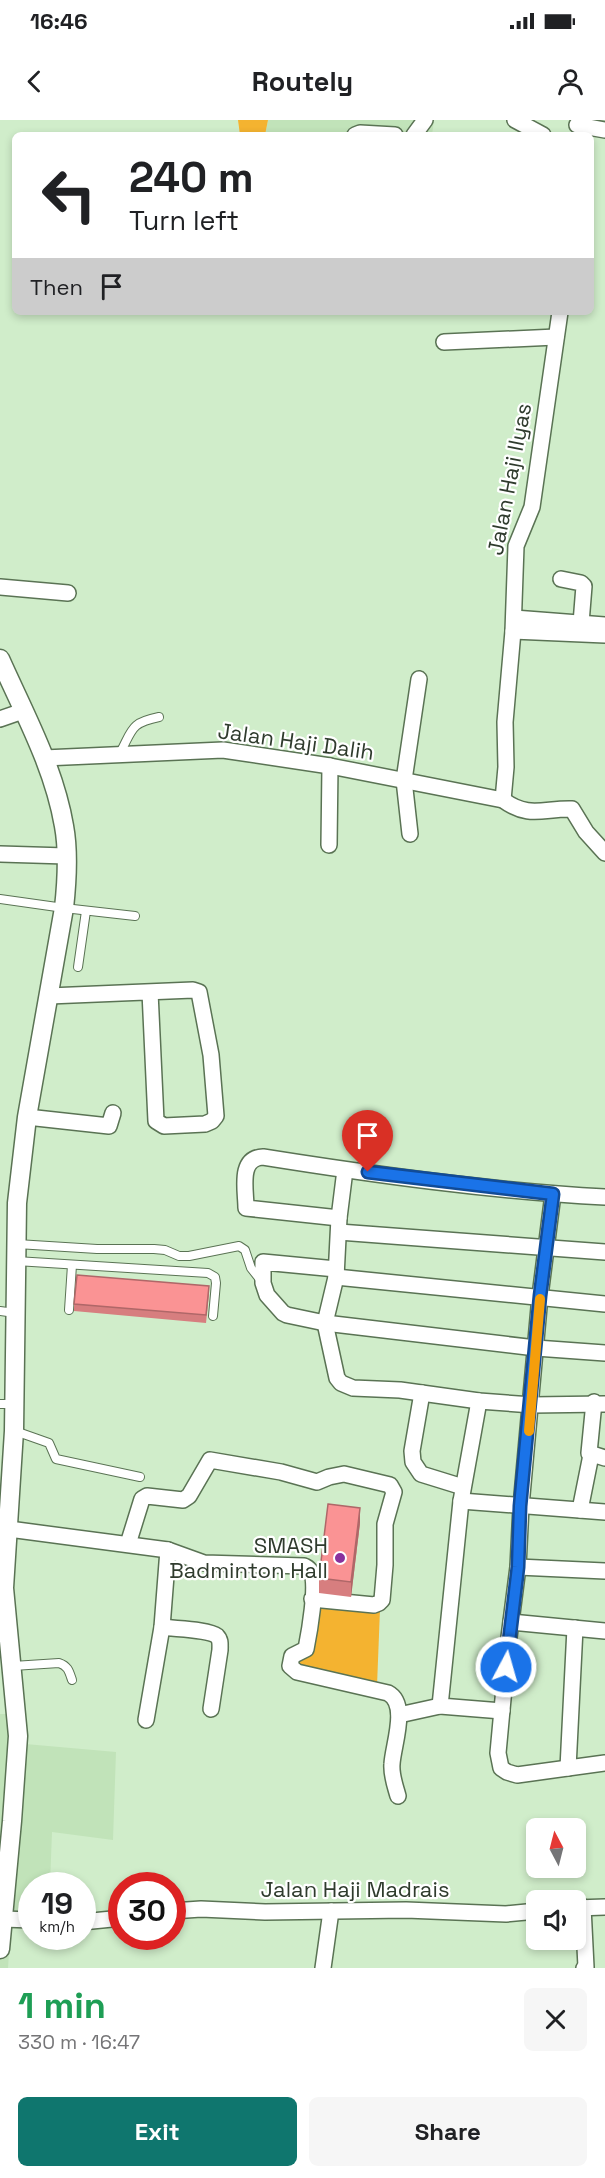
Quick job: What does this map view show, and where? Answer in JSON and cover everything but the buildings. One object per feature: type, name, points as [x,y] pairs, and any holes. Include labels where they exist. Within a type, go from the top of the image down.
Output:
[{"type":"street","points":[[515,120],[537,132]]},
{"type":"street","points":[[577,127],[605,130]]},
{"type":"street","name":"Jalan Haji Ilyas","points":[[503,800],[506,767],[505,722],[513,625],[516,546],[531,507],[560,315]]},
{"type":"street","points":[[444,342],[556,337]]},
{"type":"street","points":[[561,579],[581,583],[584,586],[581,623]]},
{"type":"street","points":[[0,587],[68,593]]},
{"type":"street","points":[[513,625],[581,623],[605,625]]},
{"type":"street","points":[[513,625],[605,635]]},
{"type":"street","points":[[0,659],[44,758],[64,827],[67,878],[64,908],[27,1117],[17,1203],[16,1252],[7,1312],[7,1404],[14,1431],[4,1588],[4,1646],[11,1666],[18,1736],[8,1813],[0,1949]]},
{"type":"street","points":[[410,834],[404,780],[418,679]]},
{"type":"street","points":[[0,719],[23,711]]},
{"type":"street","name":"Jalan Haji Dalih","points":[[44,758],[224,750],[330,766],[503,800],[515,809],[528,812],[572,809],[586,832],[605,853]]},
{"type":"street","points":[[329,845],[330,766]]},
{"type":"street","points":[[0,854],[66,856]]},
{"type":"street","points":[[49,996],[196,990],[201,994],[211,1055],[216,1116],[209,1123],[164,1126],[156,1121],[150,992]]},
{"type":"street","points":[[27,1117],[109,1126],[113,1113]]},
{"type":"street","points":[[605,1197],[553,1194],[345,1170],[263,1157],[253,1158],[248,1162],[246,1170],[246,1208],[339,1225],[545,1248],[605,1252]]},
{"type":"street","points":[[345,1170],[336,1273],[326,1323],[337,1378],[341,1383],[353,1388],[422,1393],[479,1401],[532,1405],[600,1403],[589,1450],[598,1456],[580,1510]]},
{"type":"street","points":[[553,1194],[540,1296],[532,1405],[520,1506],[518,1567],[498,1753],[501,1768],[517,1774],[605,1763]]},
{"type":"street","points":[[605,1304],[336,1273],[263,1262],[263,1283],[267,1295],[283,1313],[326,1323],[536,1348],[605,1353]]},
{"type":"street","points":[[422,1393],[412,1451],[413,1462],[421,1474],[462,1494],[520,1506],[605,1512]]},
{"type":"street","points":[[440,1706],[462,1494],[479,1401]]},
{"type":"street","points":[[128,1544],[142,1499],[147,1496],[183,1500],[189,1496],[210,1460],[281,1472],[317,1482],[344,1474],[390,1485],[394,1492],[385,1524],[382,1600],[379,1604],[374,1605],[312,1599]]},
{"type":"street","points":[[9,1529],[128,1544],[168,1551],[204,1563],[304,1566],[311,1570],[312,1599],[306,1649],[292,1656],[290,1666],[297,1672],[395,1696],[399,1714],[392,1775],[398,1796]]},
{"type":"street","points":[[146,1720],[162,1627],[168,1551]]},
{"type":"street","points":[[518,1567],[605,1571]]},
{"type":"street","points":[[511,1622],[605,1630]]},
{"type":"street","points":[[162,1627],[218,1636],[220,1641],[211,1709]]},
{"type":"street","points":[[568,1768],[575,1628]]},
{"type":"street","points":[[399,1714],[440,1706],[502,1711]]},
{"type":"street","points":[[586,1908],[605,1907]]},
{"type":"street","name":"Jalan Haji Madrais","points":[[186,1911],[406,1910],[506,1914],[526,1912]]},
{"type":"street","points":[[323,1968],[331,1911]]},
{"type":"street","points":[[3,1919],[18,1920]]},
{"type":"street","points":[[584,1950],[586,1968]]},
{"type":"lane","points":[[120,753],[135,724],[142,720],[159,717]]},
{"type":"lane","points":[[0,898],[135,916]]},
{"type":"lane","points":[[78,967],[86,911]]},
{"type":"lane","points":[[16,1252],[165,1250],[179,1256],[189,1256],[239,1246],[245,1250],[251,1268],[263,1283]]},
{"type":"lane","points":[[16,1252],[72,1265],[208,1273],[214,1277],[216,1283],[213,1316]]},
{"type":"lane","points":[[69,1310],[72,1265]]},
{"type":"lane","points":[[14,1431],[49,1443],[56,1459],[140,1477]]},
{"type":"lane","points":[[11,1666],[59,1663],[65,1665],[69,1670],[72,1680]]},
{"type":"shaded area","points":[[238,120],[268,120],[266,132],[240,132]]},
{"type":"shaded area","points":[[268,120],[434,120],[432,132],[266,132]]},
{"type":"shaded area","points":[[317,1603],[380,1609],[377,1686],[297,1668],[297,1658]]},
{"type":"shaded area","points":[[0,1714],[15,1714],[14,1743],[116,1752],[113,1840],[52,1832],[50,1872],[18,1872],[18,1921],[11,1921],[8,1968],[0,1968]]},
{"type":"slow traffic","points":[[529,1431],[540,1299]]},
{"type":"place","name":"SMASH Badminton Hall","points":[[340,1558]]},
{"type":"route","points":[[368,1172],[553,1194],[540,1296],[532,1405],[520,1506],[518,1567],[506,1667]]}]
